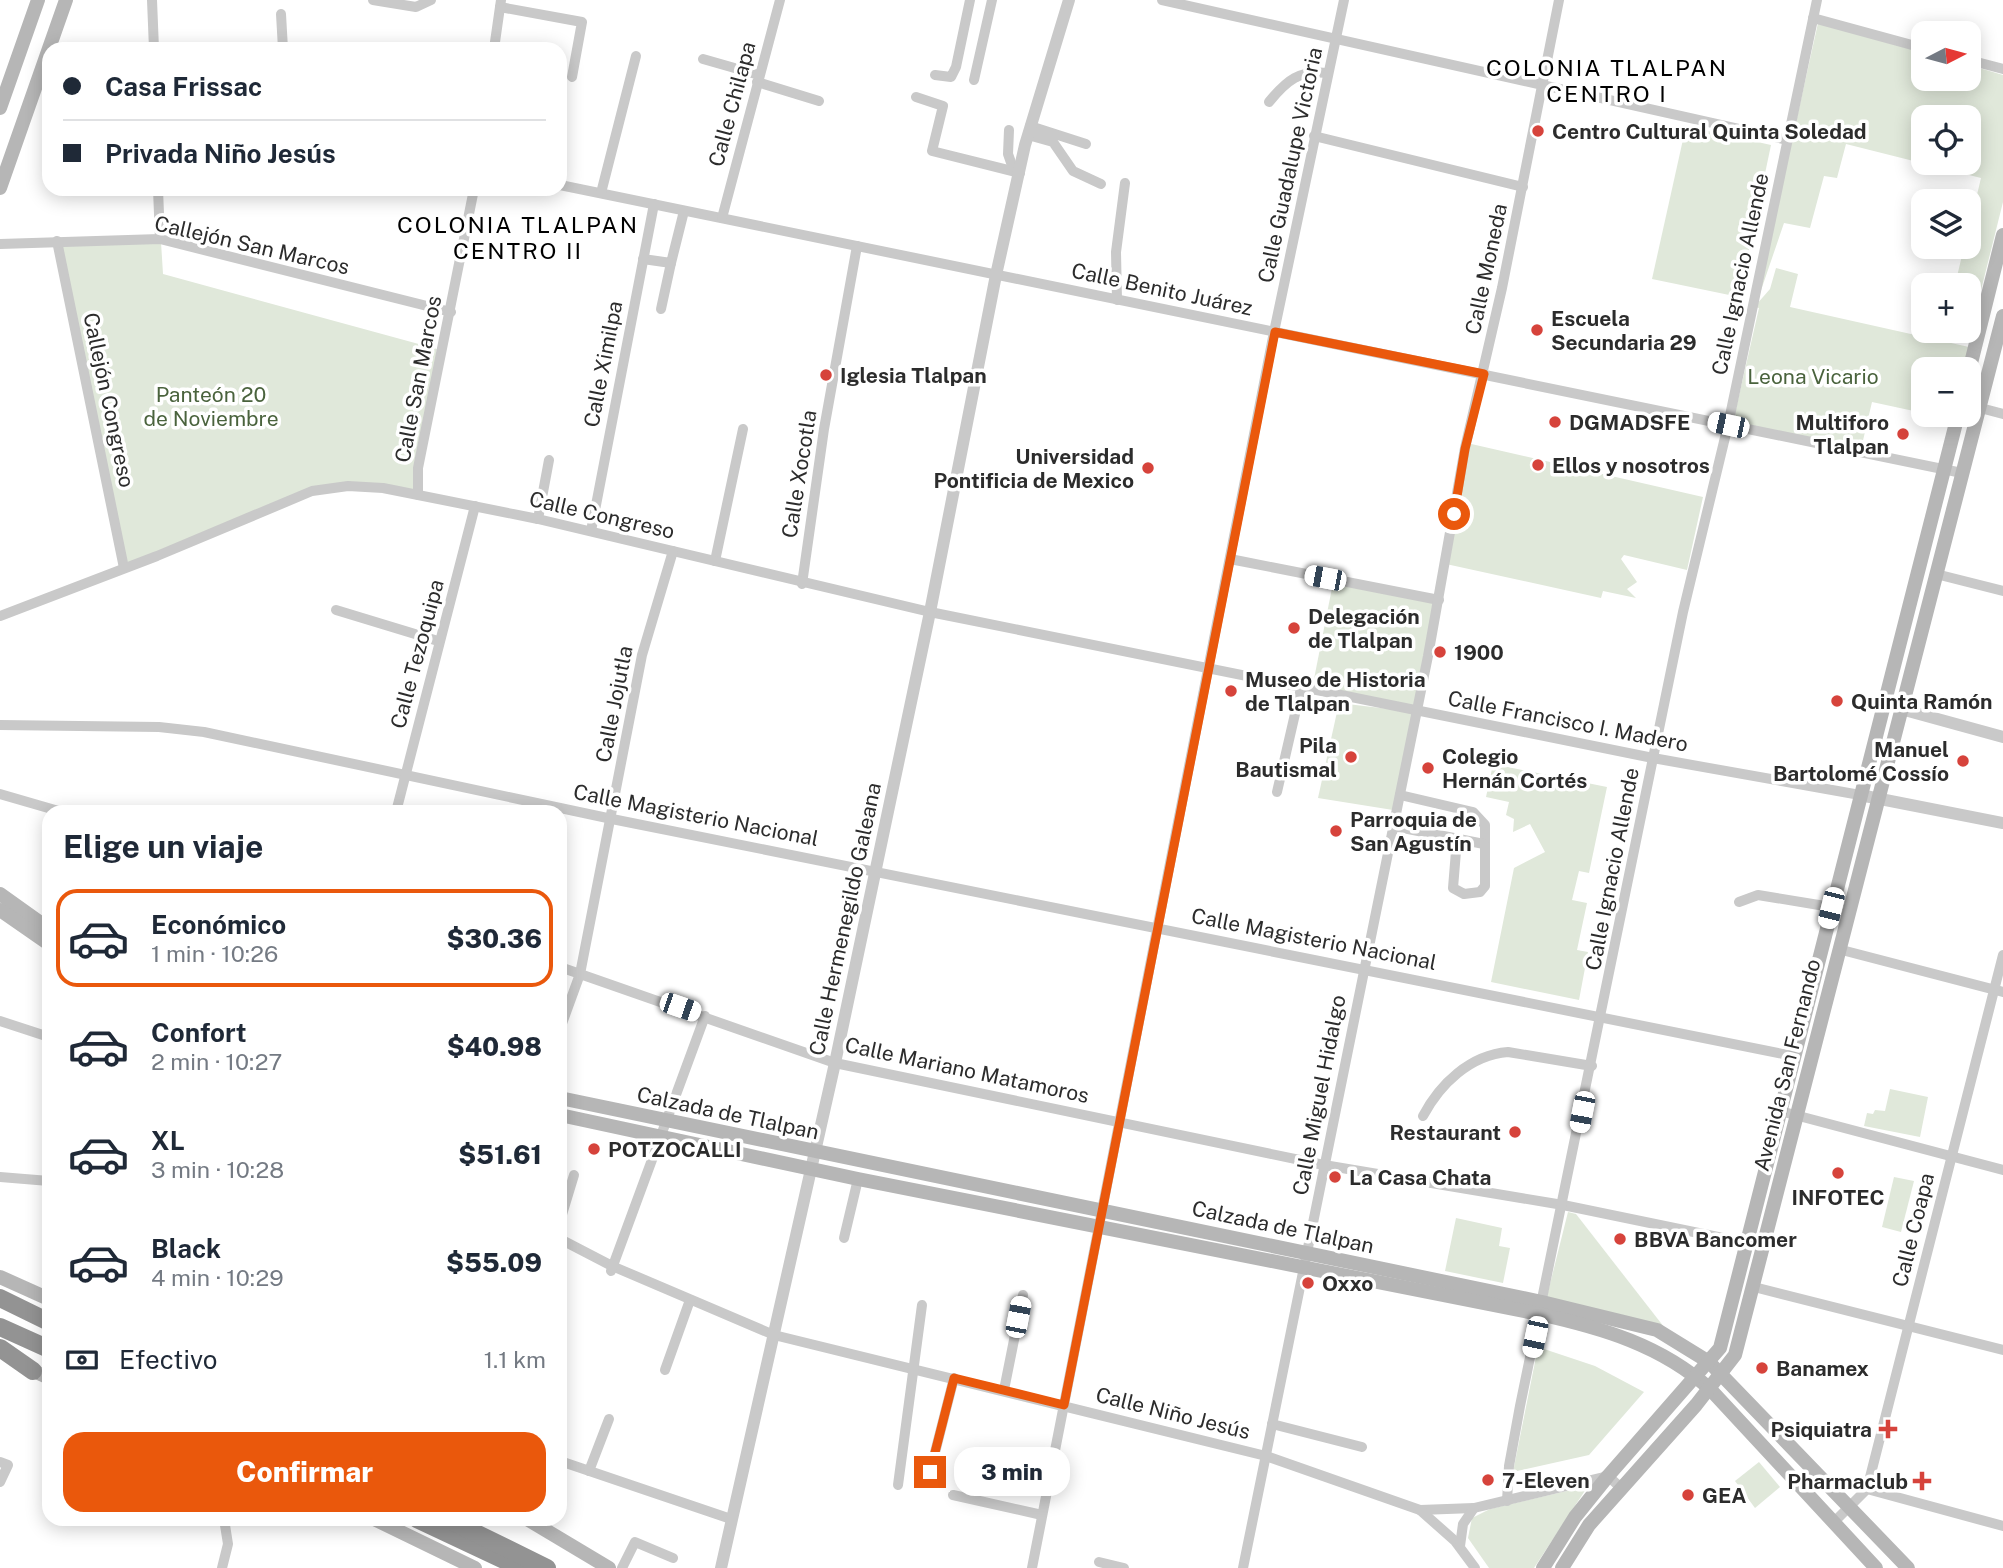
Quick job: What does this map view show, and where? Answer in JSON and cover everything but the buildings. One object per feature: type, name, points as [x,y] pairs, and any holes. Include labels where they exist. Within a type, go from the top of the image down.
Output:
[{"type":"highway","points":[[0,1299],[33,1311],[42,1311]]},
{"type":"highway","points":[[0,1299],[42,1319]]},
{"type":"highway","points":[[0,1313],[42,1332]]},
{"type":"highway","points":[[0,1325],[42,1344]]},
{"type":"highway","points":[[0,1348],[41,1374]]},
{"type":"highway","points":[[432,1526],[521,1568]]},
{"type":"highway","points":[[444,1526],[531,1568]]},
{"type":"highway","points":[[461,1526],[547,1568]]},
{"type":"highway","points":[[471,1526],[555,1568]]},
{"type":"main road","points":[[0,108],[38,0]]},
{"type":"main road","points":[[51,42],[66,0]]},
{"type":"main road","points":[[0,188],[42,68]]},
{"type":"main road","points":[[1972,357],[2003,235]]},
{"type":"main road","name":"Avenida San Fernando","points":[[1981,384],[2003,316]]},
{"type":"main road","name":"Avenida San Fernando","points":[[1543,1568],[1575,1517],[1720,1348],[1955,427]]},
{"type":"main road","name":"Avenida San Fernando","points":[[1562,1568],[1589,1525],[1620,1486],[1710,1389],[1735,1355],[1962,473],[1970,427]]},
{"type":"main road","points":[[0,894],[42,924]]},
{"type":"main road","points":[[0,910],[42,939]]},
{"type":"main road","name":"Calzada de Tlalpan","points":[[567,1100],[813,1152],[1100,1218],[1657,1330],[1709,1362],[1908,1568]]},
{"type":"main road","name":"Calzada de Tlalpan","points":[[567,1116],[858,1179],[1100,1218]]},
{"type":"main road","points":[[0,1277],[42,1296]]},
{"type":"main road","name":"Calzada de Tlalpan","points":[[1541,1308],[1626,1336],[1696,1376],[1876,1568]]},
{"type":"main road","points":[[0,1355],[41,1374]]},
{"type":"main road","points":[[388,1526],[469,1567]]},
{"type":"main road","points":[[539,1526],[609,1568]]},
{"type":"street","points":[[152,0],[154,42]]},
{"type":"street","points":[[373,0],[415,7],[431,0]]},
{"type":"street","name":"Calle Chilapa","points":[[722,218],[780,0]]},
{"type":"street","points":[[935,75],[951,77],[956,67],[970,0]]},
{"type":"street","points":[[956,67],[974,77],[992,0]]},
{"type":"street","name":"Calle Hermenegildo Galeana","points":[[721,1568],[809,1168],[835,1063],[930,612],[1017,172],[1069,0]]},
{"type":"street","points":[[1162,0],[1788,140]]},
{"type":"street","name":"Calle Guadalupe Victoria","points":[[1032,1568],[1314,136],[1344,0]]},
{"type":"street","name":"Calle Moneda","points":[[1417,711],[1465,449],[1484,374],[1559,0]]},
{"type":"street","name":"Calle Ignacio Allende","points":[[1507,1501],[1509,1466],[1683,612],[1728,425],[1816,0]]},
{"type":"street","points":[[495,42],[500,4],[582,22],[572,77]]},
{"type":"street","points":[[281,14],[283,42]]},
{"type":"street","points":[[1813,18],[1911,45]]},
{"type":"street","points":[[601,193],[636,57]]},
{"type":"street","points":[[703,59],[819,101]]},
{"type":"street","points":[[1981,63],[2003,69]]},
{"type":"street","points":[[1269,102],[1294,76],[1305,72],[1328,73]]},
{"type":"street","points":[[916,97],[943,106],[932,151],[1017,172]]},
{"type":"street","points":[[1009,130],[1008,154],[1017,172]]},
{"type":"street","points":[[1029,130],[1086,144]]},
{"type":"street","points":[[1029,130],[1053,142],[1073,171],[1101,184]]},
{"type":"street","points":[[1314,136],[1522,187]]},
{"type":"street","points":[[1117,300],[1116,252],[1125,183]]},
{"type":"street","name":"Calle Benito Juárez","points":[[567,186],[1962,473]]},
{"type":"street","points":[[158,196],[160,239]]},
{"type":"street","name":"Calle San Marcos","points":[[418,495],[418,468],[473,196]]},
{"type":"street","name":"Calle Ximilpa","points":[[591,531],[654,204]]},
{"type":"street","points":[[662,309],[684,211]]},
{"type":"street","name":"Callejón San Marcos","points":[[0,244],[160,239],[451,312]]},
{"type":"street","name":"Callejón Congreso","points":[[57,241],[124,568]]},
{"type":"street","name":"Calle Xocotla","points":[[802,584],[824,429],[857,246]]},
{"type":"street","points":[[643,258],[671,262]]},
{"type":"street","points":[[1981,408],[2003,414]]},
{"type":"street","points":[[715,561],[743,429]]},
{"type":"street","points":[[538,519],[549,460]]},
{"type":"street","name":"Calle Congreso","points":[[0,616],[312,491],[348,486],[383,488],[538,519],[802,584],[1210,668]]},
{"type":"street","name":"Calle Tezoquipa","points":[[398,805],[475,506]]},
{"type":"street","name":"Calle Jojutla","points":[[567,1010],[580,974],[642,655],[673,551]]},
{"type":"street","points":[[1230,559],[1438,600]]},
{"type":"street","points":[[1936,574],[2003,591]]},
{"type":"street","points":[[336,610],[438,641]]},
{"type":"street","name":"Calle Francisco I. Madero","points":[[1210,668],[1653,758],[1879,797],[2003,823]]},
{"type":"street","points":[[1277,792],[1301,688]]},
{"type":"street","points":[[1901,709],[2003,737]]},
{"type":"street","name":"Calle Miguel Hidalgo","points":[[1243,1568],[1417,711]]},
{"type":"street","name":"Calle Magisterio Nacional","points":[[0,725],[159,727],[204,732],[549,805]]},
{"type":"street","points":[[0,794],[42,806]]},
{"type":"street","points":[[1400,795],[1473,812],[1485,825],[1484,890],[1464,894],[1452,888],[1457,839]]},
{"type":"street","name":"Calle Magisterio Nacional","points":[[567,809],[1793,1056]]},
{"type":"street","points":[[1394,826],[1484,844]]},
{"type":"street","points":[[1739,902],[1758,895],[1831,908]]},
{"type":"street","points":[[1838,949],[1999,991]]},
{"type":"street","name":"Calle Coapa","points":[[1833,1523],[1867,1489],[1952,1157],[1999,991],[2003,955]]},
{"type":"street","name":"Calle Mariano Matamoros","points":[[567,969],[835,1063],[1324,1165],[1563,1205],[1747,1243]]},
{"type":"street","points":[[612,1268],[705,1016]]},
{"type":"street","points":[[0,1021],[42,1035]]},
{"type":"street","points":[[1423,1116],[1436,1091],[1478,1060],[1496,1053],[1508,1052],[1592,1066]]},
{"type":"street","points":[[1780,1111],[2003,1170]]},
{"type":"street","points":[[567,1200],[575,1175]]},
{"type":"street","points":[[0,1177],[42,1180]]},
{"type":"street","points":[[844,1238],[858,1179]]},
{"type":"street","name":"Calle Niño Jesús","points":[[567,1242],[612,1268],[774,1335],[1266,1456],[1420,1510],[1474,1508],[1608,1476]]},
{"type":"street","points":[[1754,1287],[2003,1350]]},
{"type":"street","points":[[1004,1391],[1023,1295]]},
{"type":"street","points":[[665,1370],[691,1300]]},
{"type":"street","points":[[898,1485],[922,1305]]},
{"type":"street","points":[[930,1472],[954,1378]]},
{"type":"street","points":[[589,1471],[609,1419]]},
{"type":"street","points":[[1272,1424],[1362,1447]]},
{"type":"street","points":[[0,1462],[8,1465],[0,1482]]},
{"type":"street","points":[[567,1463],[731,1519]]},
{"type":"street","points":[[1608,1476],[1620,1486]]},
{"type":"street","points":[[1867,1489],[2003,1526]]},
{"type":"street","points":[[953,1495],[1042,1516]]},
{"type":"street","points":[[1460,1546],[1463,1524],[1474,1508]]},
{"type":"street","points":[[1420,1510],[1460,1546],[1475,1568]]},
{"type":"street","points":[[222,1568],[228,1544],[225,1526]]},
{"type":"street","points":[[622,1568],[635,1542],[673,1558]]},
{"type":"street","points":[[1099,1562],[1124,1568]]},
{"type":"green space","name":"Leona Vicario","points":[[1818,23],[1911,49],[1911,91],[1981,91],[1981,69],[2003,75],[2003,202],[1981,290],[1981,273],[1958,273],[1961,259],[1981,259],[1981,189],[1978,189],[1981,178],[1969,175],[1981,175],[1981,105],[1911,105],[1911,160],[1846,144],[1837,178],[1824,176],[1810,228],[1784,223],[1756,305],[1770,289],[1776,268],[1798,274],[1790,307],[1911,334],[1911,343],[1951,343],[1969,347],[1966,357],[1911,357],[1911,410],[1872,402],[1861,449],[1733,422],[1759,308],[1755,307]]},
{"type":"green space","points":[[1686,126],[1771,145],[1739,297],[1652,279]]},
{"type":"green space","name":"Panteón 20 de Noviembre","points":[[161,242],[163,274],[437,349],[415,494],[381,488],[311,490],[126,566],[60,244]]},
{"type":"green space","points":[[1467,443],[1703,497],[1687,570],[1624,555],[1621,559],[1637,582],[1627,589],[1636,598],[1603,591],[1601,598],[1446,564]]},
{"type":"green space","points":[[1333,583],[1438,600],[1415,709],[1359,698],[1313,684]]},
{"type":"green space","points":[[1339,703],[1414,712],[1393,810],[1318,798]]},
{"type":"green space","points":[[1493,764],[1607,787],[1589,873],[1579,871],[1572,900],[1587,903],[1577,950],[1588,952],[1579,1000],[1491,982],[1514,868],[1545,852],[1530,824],[1513,832],[1514,819],[1506,815],[1509,802],[1486,797]]},
{"type":"green space","points":[[1890,1089],[1928,1097],[1920,1137],[1864,1126],[1867,1113],[1885,1111]]},
{"type":"green space","points":[[1894,1177],[1914,1181],[1901,1232],[1882,1227]]},
{"type":"green space","points":[[1568,1212],[1576,1214],[1664,1327],[1546,1300]]},
{"type":"green space","points":[[1456,1218],[1502,1228],[1499,1246],[1510,1248],[1503,1283],[1445,1271]]},
{"type":"green space","points":[[1538,1347],[1595,1366],[1644,1392],[1589,1455],[1513,1472]]},
{"type":"green space","points":[[1759,1462],[1780,1487],[1755,1508],[1735,1481]]},
{"type":"green space","points":[[1588,1486],[1534,1568],[1489,1568],[1468,1538],[1472,1518],[1490,1509]]},
{"type":"place","name":"Centro Cultural Quinta Soledad","points":[[1538,131]]},
{"type":"place","name":"Escuela Secundaria 29","points":[[1537,330]]},
{"type":"place","name":"Iglesia Tlalpan","points":[[826,375]]},
{"type":"place","name":"DGMADSFE","points":[[1555,422]]},
{"type":"place","name":"Multiforo Tlalpan","points":[[1903,434]]},
{"type":"place","name":"Ellos y nosotros","points":[[1538,465]]},
{"type":"place","name":"Universidad Pontificia de Mexico","points":[[1148,468]]},
{"type":"place","name":"Delegación de Tlalpan","points":[[1294,628]]},
{"type":"place","name":"1900","points":[[1440,652]]},
{"type":"place","name":"Museo de Historia de Tlalpan","points":[[1231,691]]},
{"type":"place","name":"Quinta Ramón","points":[[1837,701]]},
{"type":"place","name":"Pila Bautismal","points":[[1351,757]]},
{"type":"place","name":"Manuel Bartolomé Cossío","points":[[1963,761]]},
{"type":"place","name":"Colegio Hernán Cortés","points":[[1428,768]]},
{"type":"place","name":"Parroquia de San Agustín","points":[[1336,831]]},
{"type":"place","name":"Restaurant","points":[[1515,1132]]},
{"type":"place","name":"POTZOCALLI","points":[[594,1149]]},
{"type":"place","name":"INFOTEC","points":[[1838,1173]]},
{"type":"place","name":"La Casa Chata","points":[[1335,1177]]},
{"type":"place","name":"BBVA Bancomer","points":[[1620,1239]]},
{"type":"place","name":"Oxxo","points":[[1308,1283]]},
{"type":"place","name":"Banamex","points":[[1762,1368]]},
{"type":"place","name":"Psiquiatra","points":[[1888,1429]]},
{"type":"place","name":"7-Eleven","points":[[1488,1480]]},
{"type":"place","name":"Pharmaclub","points":[[1922,1481]]},
{"type":"place","name":"GEA","points":[[1688,1495]]},
{"type":"district","name":"COLONIA TLALPAN CENTRO I","points":[[1607,80]]},
{"type":"district","name":"COLONIA TLALPAN CENTRO II","points":[[518,237]]},
{"type":"route","points":[[930,1472],[954,1378],[1064,1405],[1275,332],[1484,374],[1465,449],[1454,514]]}]
